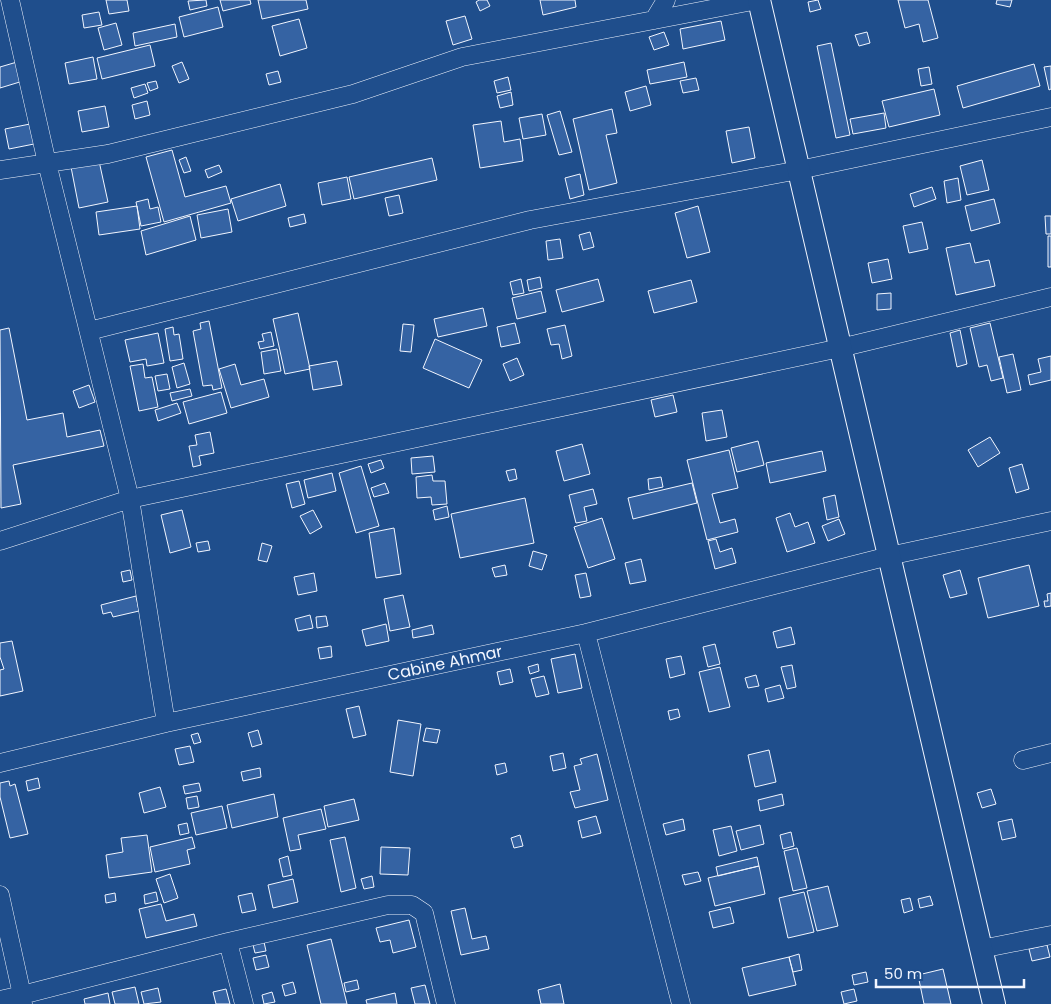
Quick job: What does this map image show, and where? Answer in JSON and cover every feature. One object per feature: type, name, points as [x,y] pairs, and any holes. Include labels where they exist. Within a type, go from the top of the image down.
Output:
[{"type":"street","points":[[10,0],[47,163],[130,499],[166,723]]},
{"type":"street","points":[[654,20],[666,0]]},
{"type":"street","points":[[0,170],[108,154],[353,94],[462,57],[758,0],[994,1004]]},
{"type":"street","points":[[89,331],[530,220],[799,170],[1051,117]]},
{"type":"street","points":[[0,541],[130,499],[840,348],[1051,298]]},
{"type":"street","name":"Cabine Ahmar","points":[[0,764],[166,723],[586,633],[889,556],[1051,521]]},
{"type":"street","points":[[586,633],[681,1004]]},
{"type":"street","points":[[1023,760],[1051,754]]},
{"type":"street","points":[[0,895],[22,1000]]},
{"type":"street","points":[[0,1000],[22,1000],[228,942],[388,905],[412,905],[424,913],[446,1004]]},
{"type":"street","points":[[982,949],[1051,935]]},
{"type":"street","points":[[228,942],[244,1004]]},
{"type":"building","points":[[106,0],[127,0],[129,11],[109,14]]},
{"type":"building","points":[[206,0],[207,6],[190,10],[188,1]]},
{"type":"building","points":[[220,0],[250,0],[251,4],[223,11]]},
{"type":"building","points":[[258,0],[306,0],[308,9],[262,19]]},
{"type":"building","points":[[487,0],[490,6],[480,11],[476,2]]},
{"type":"building","points":[[540,0],[575,0],[576,7],[543,15]]},
{"type":"building","points":[[818,0],[821,9],[810,12],[808,2]]},
{"type":"building","points":[[898,0],[928,0],[938,38],[923,42],[919,24],[905,28]]},
{"type":"building","points":[[997,0],[1012,0],[1010,7],[996,4]]},
{"type":"building","points":[[218,7],[223,27],[184,37],[179,17]]},
{"type":"building","points":[[99,12],[102,25],[84,28],[82,15]]},
{"type":"building","points":[[465,16],[472,39],[453,45],[446,21]]},
{"type":"building","points":[[299,19],[307,48],[280,56],[272,26]]},
{"type":"building","points":[[721,21],[725,40],[683,49],[680,29]]},
{"type":"building","points":[[116,23],[122,45],[104,50],[98,28]]},
{"type":"building","points":[[175,24],[177,37],[135,46],[133,33]]},
{"type":"building","points":[[664,32],[669,45],[654,50],[649,37]]},
{"type":"building","points":[[867,32],[870,43],[859,46],[855,35]]},
{"type":"building","points":[[831,43],[850,135],[836,138],[817,46]]},
{"type":"building","points":[[150,45],[155,66],[102,79],[97,58]]},
{"type":"building","points":[[93,57],[97,79],[69,84],[65,63]]},
{"type":"building","points":[[17,62],[23,81],[0,88],[0,67]]},
{"type":"building","points":[[182,62],[189,79],[179,83],[172,66]]},
{"type":"building","points":[[684,62],[687,77],[650,84],[647,70]]},
{"type":"building","points":[[1034,64],[1040,86],[963,108],[957,86]]},
{"type":"building","points":[[1051,66],[1051,89],[1049,90],[1044,67]]},
{"type":"building","points":[[929,67],[932,84],[921,86],[918,69]]},
{"type":"building","points":[[278,71],[281,82],[269,85],[266,74]]},
{"type":"building","points":[[508,77],[511,90],[497,93],[494,81]]},
{"type":"building","points":[[696,78],[699,90],[683,93],[680,81]]},
{"type":"building","points":[[156,81],[158,88],[150,91],[147,83]]},
{"type":"building","points":[[145,84],[148,93],[134,98],[131,88]]},
{"type":"building","points":[[646,86],[651,105],[630,111],[625,92]]},
{"type":"building","points":[[934,89],[940,115],[889,127],[882,101]]},
{"type":"building","points":[[511,92],[513,105],[500,108],[497,96]]},
{"type":"building","points":[[147,101],[150,115],[135,119],[132,105]]},
{"type":"building","points":[[105,106],[109,127],[82,132],[78,111]]},
{"type":"building","points":[[612,109],[617,133],[606,135],[617,183],[589,190],[573,119]]},
{"type":"building","points":[[560,111],[572,152],[559,155],[547,115]]},
{"type":"building","points":[[884,113],[886,128],[853,134],[850,119]]},
{"type":"building","points":[[542,114],[546,135],[523,139],[519,118]]},
{"type":"building","points":[[501,121],[504,142],[520,139],[523,161],[480,168],[473,125]]},
{"type":"building","points":[[30,124],[34,144],[9,149],[5,129]]},
{"type":"building","points":[[749,127],[755,158],[732,163],[726,131]]},
{"type":"building","points":[[172,150],[185,197],[226,186],[231,203],[164,222],[146,157]]},
{"type":"building","points":[[186,157],[191,171],[184,173],[179,160]]},
{"type":"building","points":[[432,158],[437,180],[354,199],[349,177]]},
{"type":"building","points":[[982,160],[989,190],[967,195],[960,166]]},
{"type":"building","points":[[99,161],[108,202],[79,208],[71,167]]},
{"type":"building","points":[[219,165],[222,172],[208,178],[205,170]]},
{"type":"building","points":[[580,174],[584,195],[570,199],[565,178]]},
{"type":"building","points":[[347,177],[351,199],[322,205],[318,183]]},
{"type":"building","points":[[958,178],[961,200],[947,203],[944,181]]},
{"type":"building","points":[[280,184],[286,206],[238,221],[231,199]]},
{"type":"building","points":[[932,187],[936,199],[914,207],[910,194]]},
{"type":"building","points":[[399,195],[403,213],[389,216],[385,198]]},
{"type":"building","points":[[148,199],[150,209],[158,207],[161,222],[141,226],[136,202]]},
{"type":"building","points":[[994,199],[1000,223],[971,231],[965,206]]},
{"type":"building","points":[[137,206],[140,229],[99,235],[96,212]]},
{"type":"building","points":[[698,206],[710,252],[687,258],[675,213]]},
{"type":"building","points":[[228,209],[232,232],[201,238],[197,215]]},
{"type":"building","points":[[304,214],[306,223],[290,227],[288,218]]},
{"type":"building","points":[[190,216],[196,240],[146,255],[141,231]]},
{"type":"building","points":[[1045,216],[1051,216],[1051,234],[1046,234]]},
{"type":"building","points":[[922,222],[928,249],[909,253],[903,226]]},
{"type":"building","points":[[590,232],[594,247],[583,250],[579,235]]},
{"type":"building","points":[[1048,236],[1051,236],[1051,267],[1048,267]]},
{"type":"building","points":[[560,239],[563,258],[548,260],[546,241]]},
{"type":"building","points":[[970,243],[975,263],[989,260],[995,286],[956,295],[946,248]]},
{"type":"building","points":[[888,259],[892,279],[872,283],[868,263]]},
{"type":"building","points":[[540,277],[542,288],[529,291],[527,280]]},
{"type":"building","points":[[521,279],[524,293],[513,295],[510,282]]},
{"type":"building","points":[[598,279],[604,301],[562,312],[556,290]]},
{"type":"building","points":[[691,280],[697,302],[654,313],[648,291]]},
{"type":"building","points":[[541,291],[546,312],[517,319],[512,298]]},
{"type":"building","points":[[891,293],[891,309],[877,310],[877,294]]},
{"type":"building","points":[[483,308],[487,326],[438,337],[434,319]]},
{"type":"building","points":[[298,313],[310,369],[285,374],[273,319]]},
{"type":"building","points":[[209,321],[222,388],[213,390],[212,385],[203,386],[193,331],[201,329],[200,323]]},
{"type":"building","points":[[515,323],[520,343],[501,347],[497,327]]},
{"type":"building","points":[[990,323],[1003,378],[991,381],[987,365],[979,367],[970,328]]},
{"type":"building","points":[[403,324],[414,325],[411,352],[400,351]]},
{"type":"building","points":[[565,325],[572,356],[562,359],[559,344],[551,345],[547,329]]},
{"type":"building","points":[[173,327],[174,335],[179,334],[183,359],[170,361],[165,329]]},
{"type":"building","points":[[9,328],[27,420],[63,413],[67,437],[100,430],[104,446],[13,465],[21,504],[1,508],[0,330]]},
{"type":"building","points":[[960,330],[967,364],[957,367],[950,333]]},
{"type":"building","points":[[271,332],[274,346],[260,349],[258,342],[264,341],[262,334]]},
{"type":"building","points":[[158,333],[164,363],[147,366],[146,359],[130,362],[125,340]]},
{"type":"building","points":[[435,339],[482,360],[469,388],[423,368]]},
{"type":"building","points":[[277,349],[281,371],[264,374],[261,352]]},
{"type":"building","points":[[1013,354],[1021,390],[1007,393],[999,357]]},
{"type":"building","points":[[1051,356],[1051,380],[1030,385],[1028,375],[1041,372],[1038,359]]},
{"type":"building","points":[[517,358],[524,375],[510,381],[503,364]]},
{"type":"building","points":[[337,361],[342,385],[313,390],[309,366]]},
{"type":"building","points":[[184,363],[190,384],[177,388],[172,367]]},
{"type":"building","points":[[143,364],[145,378],[152,377],[158,407],[139,411],[130,366]]},
{"type":"building","points":[[235,364],[241,385],[264,379],[269,397],[231,408],[219,369]]},
{"type":"building","points":[[167,374],[170,389],[158,391],[155,376]]},
{"type":"building","points":[[89,385],[95,402],[79,408],[73,391]]},
{"type":"building","points":[[190,389],[192,396],[172,401],[170,393]]},
{"type":"building","points":[[221,392],[227,413],[189,424],[183,402]]},
{"type":"building","points":[[673,395],[677,412],[655,417],[651,400]]},
{"type":"building","points":[[177,403],[181,413],[158,421],[155,410]]},
{"type":"building","points":[[722,410],[727,437],[706,441],[702,413]]},
{"type":"building","points":[[210,432],[214,453],[199,456],[201,465],[193,467],[189,446],[197,445],[195,435]]},
{"type":"building","points":[[990,437],[1000,453],[978,467],[968,450]]},
{"type":"building","points":[[758,441],[764,465],[737,472],[731,448]]},
{"type":"building","points":[[582,444],[590,474],[564,481],[556,451]]},
{"type":"building","points":[[729,450],[738,488],[712,494],[720,523],[735,519],[738,532],[707,540],[687,460]]},
{"type":"building","points":[[822,451],[826,471],[770,483],[766,463]]},
{"type":"building","points":[[433,456],[435,472],[412,474],[411,458]]},
{"type":"building","points":[[381,460],[384,468],[371,473],[368,464]]},
{"type":"building","points":[[1022,464],[1029,489],[1016,493],[1009,468]]},
{"type":"building","points":[[361,466],[379,526],[356,533],[339,473]]},
{"type":"building","points":[[515,469],[517,479],[509,481],[506,471]]},
{"type":"building","points":[[332,473],[336,491],[308,498],[304,480]]},
{"type":"building","points":[[432,475],[433,481],[445,481],[447,504],[432,505],[431,497],[417,498],[416,477]]},
{"type":"building","points":[[661,477],[663,487],[649,490],[648,479]]},
{"type":"building","points":[[299,481],[305,504],[292,508],[286,484]]},
{"type":"building","points":[[385,483],[389,493],[374,497],[371,488]]},
{"type":"building","points":[[692,483],[697,503],[633,519],[628,498]]},
{"type":"building","points":[[593,489],[597,504],[584,507],[587,521],[576,523],[569,495]]},
{"type":"building","points":[[835,495],[839,517],[827,520],[823,498]]},
{"type":"building","points":[[525,498],[534,543],[460,558],[451,514]]},
{"type":"building","points":[[447,506],[449,517],[435,520],[433,510]]},
{"type":"building","points":[[182,510],[191,547],[170,553],[161,515]]},
{"type":"building","points":[[313,510],[322,527],[310,534],[300,516]]},
{"type":"building","points":[[790,513],[795,527],[808,522],[815,543],[787,552],[776,518]]},
{"type":"building","points":[[602,518],[615,559],[588,568],[574,527]]},
{"type":"building","points":[[839,519],[845,534],[828,541],[822,526]]},
{"type":"building","points":[[394,528],[401,574],[376,578],[369,533]]},
{"type":"building","points":[[716,539],[720,552],[732,548],[736,563],[715,569],[708,541]]},
{"type":"building","points":[[208,541],[210,550],[198,552],[196,543]]},
{"type":"building","points":[[262,543],[272,546],[267,562],[258,560]]},
{"type":"building","points":[[533,551],[547,555],[542,570],[529,566]]},
{"type":"building","points":[[641,559],[646,581],[630,584],[625,563]]},
{"type":"building","points":[[505,565],[507,575],[495,577],[492,568]]},
{"type":"building","points":[[1029,565],[1039,606],[988,618],[978,578]]},
{"type":"building","points":[[130,570],[132,580],[123,582],[121,572]]},
{"type":"building","points":[[960,570],[967,594],[950,598],[943,575]]},
{"type":"building","points":[[314,573],[317,591],[298,595],[294,577]]},
{"type":"building","points":[[586,573],[591,596],[580,598],[575,575]]},
{"type":"building","points":[[1051,593],[1051,606],[1045,607],[1044,601],[1048,601],[1047,594]]},
{"type":"building","points":[[403,595],[410,627],[390,631],[384,599]]},
{"type":"building","points":[[136,596],[139,611],[113,617],[111,612],[103,614],[101,605]]},
{"type":"building","points":[[310,615],[313,628],[298,631],[295,619]]},
{"type":"building","points":[[326,616],[328,626],[317,628],[316,617]]},
{"type":"building","points":[[386,624],[389,641],[366,646],[362,630]]},
{"type":"building","points":[[432,625],[434,634],[413,638],[412,630]]},
{"type":"building","points":[[791,627],[795,644],[777,648],[773,632]]},
{"type":"building","points":[[12,641],[23,691],[0,696],[0,670],[4,669],[0,657],[0,643]]},
{"type":"building","points":[[715,644],[720,664],[708,667],[703,647]]},
{"type":"building","points":[[331,646],[332,657],[320,659],[318,648]]},
{"type":"building","points":[[575,654],[582,688],[558,693],[551,659]]},
{"type":"building","points":[[681,656],[685,674],[670,678],[666,659]]},
{"type":"building","points":[[538,664],[539,671],[530,674],[528,667]]},
{"type":"building","points":[[792,665],[796,687],[787,689],[781,667]]},
{"type":"building","points":[[720,667],[730,707],[709,712],[699,672]]},
{"type":"building","points":[[510,669],[513,682],[500,685],[497,672]]},
{"type":"building","points":[[756,675],[759,686],[748,688],[745,678]]},
{"type":"building","points":[[544,676],[549,694],[536,697],[531,679]]},
{"type":"building","points":[[780,685],[784,698],[768,702],[765,689]]},
{"type":"building","points":[[359,706],[366,735],[353,738],[346,709]]},
{"type":"building","points":[[678,709],[680,717],[670,720],[668,711]]},
{"type":"building","points":[[398,720],[421,724],[413,776],[390,772]]},
{"type":"building","points":[[426,728],[440,730],[437,743],[423,741]]},
{"type":"building","points":[[258,730],[262,744],[252,747],[248,733]]},
{"type":"building","points":[[198,733],[201,742],[194,744],[191,735]]},
{"type":"building","points":[[190,746],[194,762],[179,765],[175,749]]},
{"type":"building","points":[[769,750],[776,782],[755,787],[748,755]]},
{"type":"building","points":[[563,753],[566,768],[553,771],[550,756]]},
{"type":"building","points":[[597,754],[608,800],[575,808],[570,792],[580,790],[574,766],[582,764],[580,759]]},
{"type":"building","points":[[505,763],[507,772],[497,775],[495,765]]},
{"type":"building","points":[[260,768],[261,777],[243,781],[241,772]]},
{"type":"building","points":[[38,778],[40,788],[28,791],[26,781]]},
{"type":"building","points":[[9,781],[10,786],[15,784],[28,834],[10,838],[0,797],[0,783]]},
{"type":"building","points":[[199,783],[201,791],[185,794],[183,786]]},
{"type":"building","points":[[160,787],[166,807],[144,813],[139,793]]},
{"type":"building","points":[[991,789],[996,804],[982,808],[977,793]]},
{"type":"building","points":[[274,794],[278,817],[232,828],[227,805]]},
{"type":"building","points":[[782,794],[784,805],[760,811],[758,800]]},
{"type":"building","points":[[197,796],[199,807],[188,809],[186,798]]},
{"type":"building","points":[[354,799],[359,820],[328,827],[324,806]]},
{"type":"building","points":[[222,806],[227,828],[196,835],[191,813]]},
{"type":"building","points":[[321,809],[326,829],[298,835],[301,849],[290,851],[283,818]]},
{"type":"building","points":[[596,816],[601,833],[582,838],[578,821]]},
{"type":"building","points":[[683,819],[685,830],[666,835],[663,824]]},
{"type":"building","points":[[1012,819],[1016,837],[1002,840],[998,822]]},
{"type":"building","points":[[187,823],[189,833],[180,835],[178,825]]},
{"type":"building","points":[[760,825],[764,844],[741,850],[736,831]]},
{"type":"building","points":[[731,826],[737,851],[719,856],[713,830]]},
{"type":"building","points":[[791,832],[794,846],[783,849],[780,835]]},
{"type":"building","points":[[147,835],[152,872],[109,878],[106,855],[123,852],[121,838]]},
{"type":"building","points":[[520,835],[523,846],[514,848],[511,838]]},
{"type":"building","points":[[192,837],[195,848],[187,850],[190,864],[155,872],[150,847]]},
{"type":"building","points":[[345,837],[356,888],[341,892],[330,840]]},
{"type":"building","points":[[381,847],[410,848],[408,875],[380,874]]},
{"type":"building","points":[[797,848],[807,888],[793,891],[784,851]]},
{"type":"building","points":[[288,856],[292,875],[283,877],[279,859]]},
{"type":"building","points":[[757,857],[759,866],[718,876],[716,867]]},
{"type":"building","points":[[759,866],[765,894],[715,906],[708,878]]},
{"type":"building","points":[[698,872],[701,881],[685,885],[682,875]]},
{"type":"building","points":[[170,874],[178,898],[164,903],[156,879]]},
{"type":"building","points":[[372,876],[374,887],[364,889],[361,879]]},
{"type":"building","points":[[293,879],[298,902],[273,908],[268,885]]},
{"type":"building","points":[[828,886],[838,926],[817,931],[807,891]]},
{"type":"building","points":[[156,892],[158,901],[145,904],[144,895]]},
{"type":"building","points":[[804,892],[814,932],[788,938],[779,898]]},
{"type":"building","points":[[115,893],[116,901],[106,903],[105,895]]},
{"type":"building","points":[[252,893],[256,910],[242,913],[238,896]]},
{"type":"building","points":[[930,896],[933,905],[920,908],[918,899]]},
{"type":"building","points":[[910,898],[913,910],[904,913],[901,900]]},
{"type":"building","points":[[161,904],[166,921],[194,914],[197,926],[146,938],[139,909]]},
{"type":"building","points":[[730,907],[734,923],[713,928],[709,912]]},
{"type":"building","points":[[465,908],[472,939],[486,936],[489,949],[461,955],[451,911]]},
{"type":"building","points":[[409,920],[416,947],[393,953],[390,940],[380,942],[376,928]]},
{"type":"building","points":[[331,939],[347,1004],[321,1004],[307,945]]},
{"type":"building","points":[[264,942],[266,951],[255,953],[253,945]]},
{"type":"building","points":[[1047,945],[1050,957],[1032,961],[1029,949]]},
{"type":"building","points":[[799,954],[802,970],[793,972],[789,957]]},
{"type":"building","points":[[266,955],[269,967],[256,970],[253,958]]},
{"type":"building","points":[[789,957],[796,985],[749,996],[742,968]]},
{"type":"building","points":[[943,969],[951,1004],[924,1004],[918,975]]},
{"type":"building","points":[[866,972],[868,982],[854,985],[852,975]]},
{"type":"building","points":[[357,980],[359,989],[346,992],[344,983]]},
{"type":"building","points":[[293,982],[296,993],[285,996],[282,985]]},
{"type":"building","points":[[560,984],[564,1004],[541,1004],[538,990]]},
{"type":"building","points":[[425,985],[430,1004],[415,1004],[411,988]]},
{"type":"building","points":[[135,987],[139,1004],[115,1004],[112,992]]},
{"type":"building","points":[[158,988],[161,1002],[144,1004],[141,992]]},
{"type":"building","points":[[226,989],[230,1004],[216,1004],[213,992]]},
{"type":"building","points":[[854,989],[857,1001],[844,1004],[841,992]]},
{"type":"building","points":[[272,992],[275,1002],[264,1004],[262,995]]},
{"type":"building","points":[[108,993],[110,1004],[85,1004],[84,999]]},
{"type":"building","points":[[395,993],[397,1004],[367,1004],[366,1000]]}]
